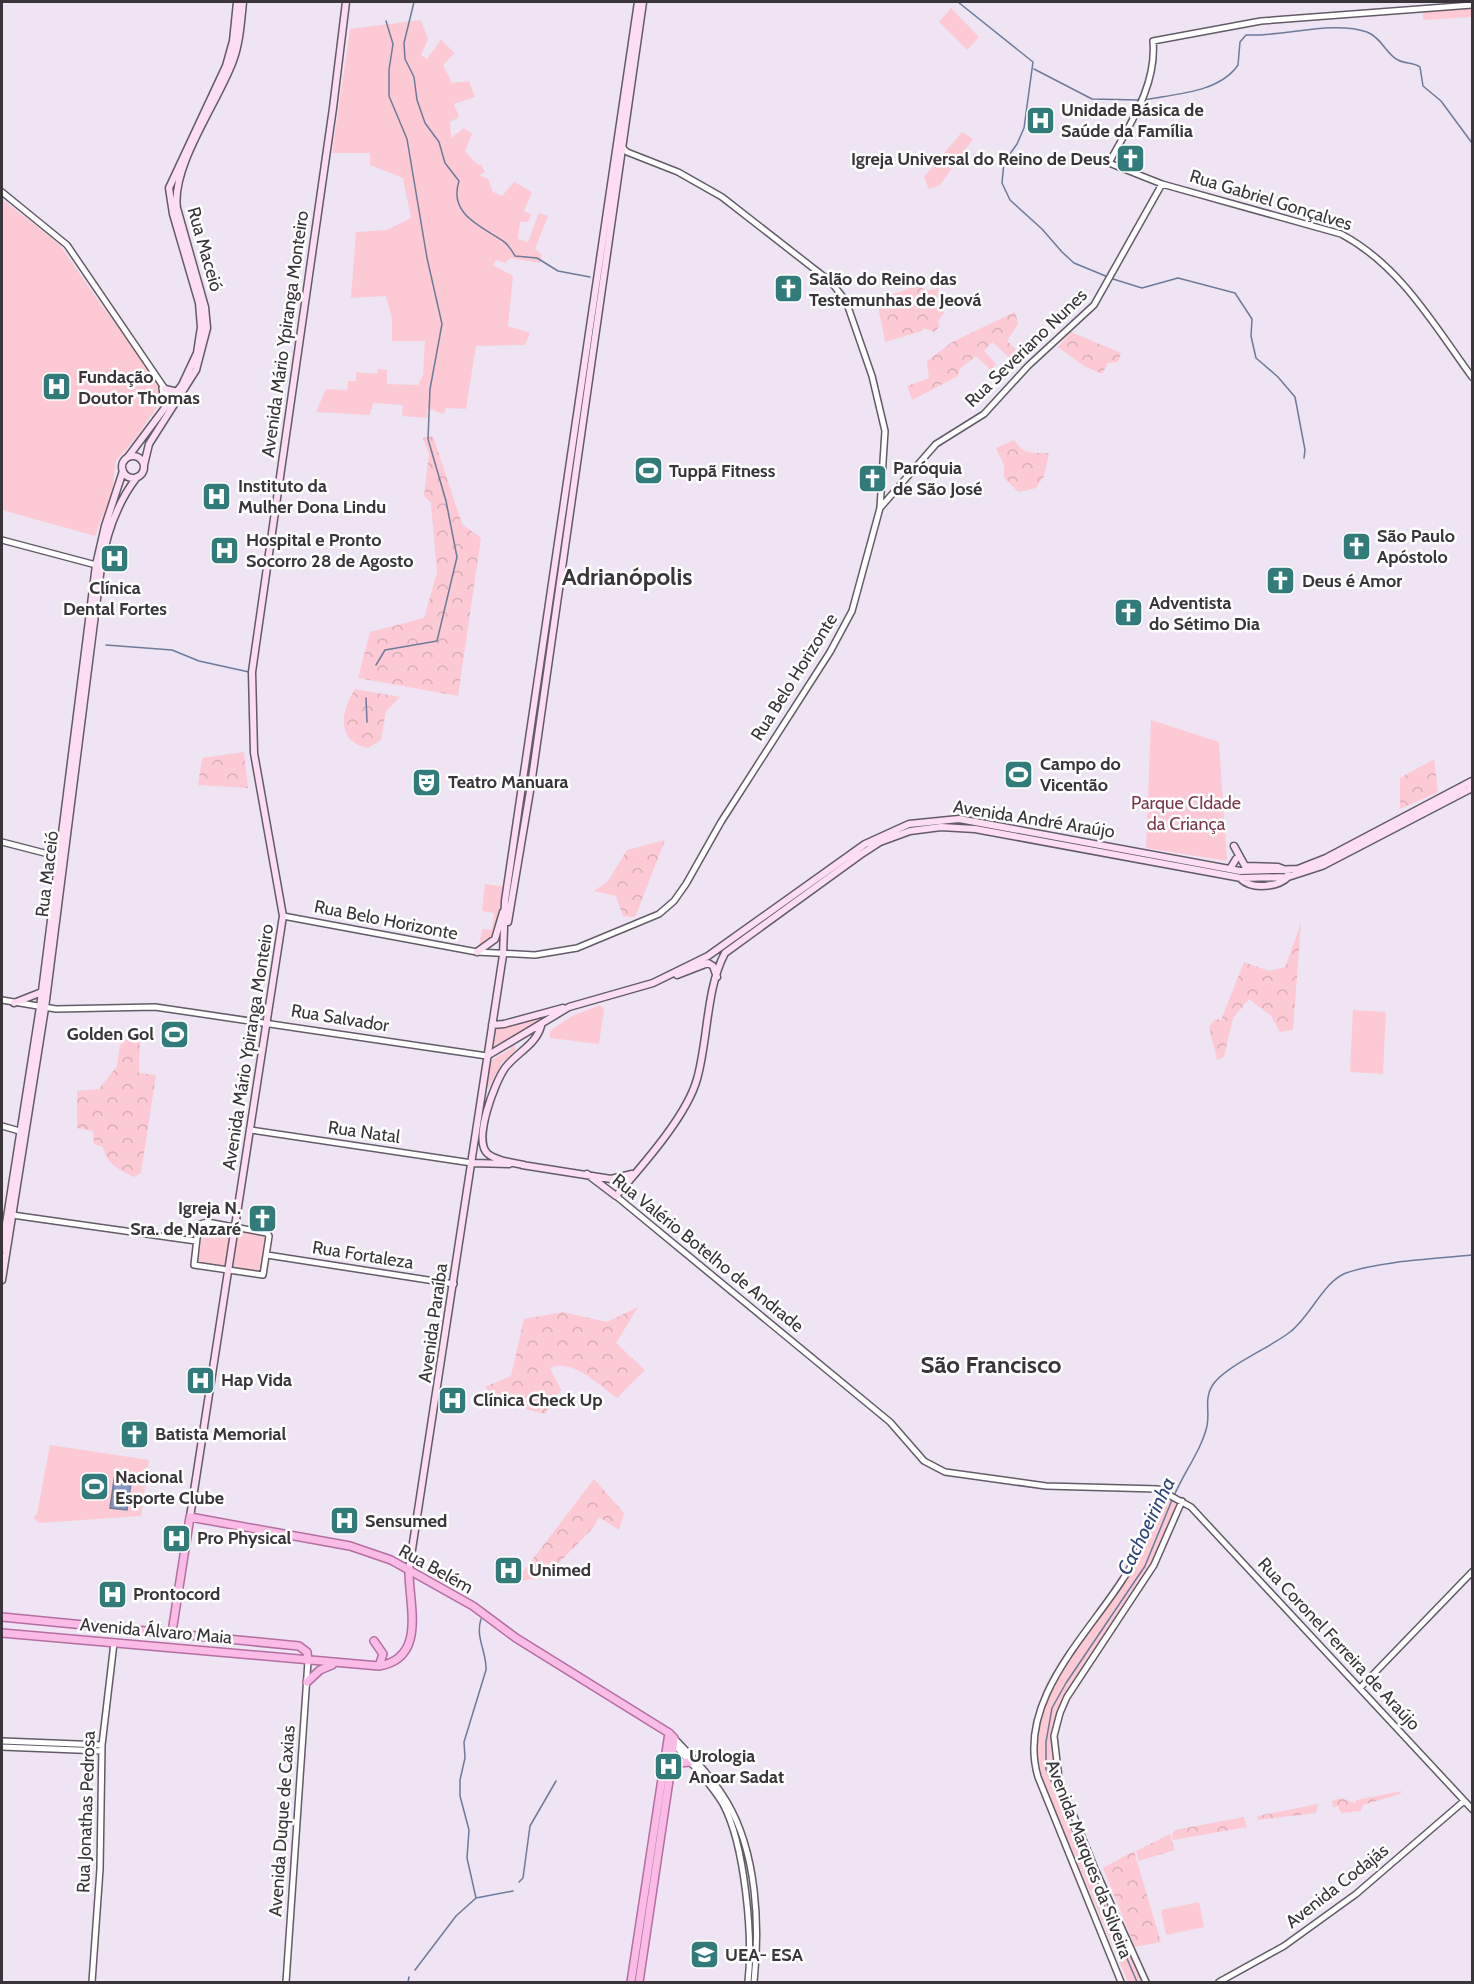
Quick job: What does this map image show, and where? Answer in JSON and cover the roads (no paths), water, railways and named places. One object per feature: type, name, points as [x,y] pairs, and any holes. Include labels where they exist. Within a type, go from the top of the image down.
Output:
[{"type":"main road","name":"Rua Maceió","points":[[144,465],[149,444],[197,353],[201,319],[199,303],[173,214],[169,188],[226,66],[233,41],[237,2]]},
{"type":"main road","name":"Rua Maceió","points":[[128,457],[168,410],[196,370],[205,342],[207,322],[205,307],[177,208],[176,192],[184,167],[232,63],[238,43],[243,2]]},
{"type":"main road","name":"Avenida Mário Ypiranga Monteiro","points":[[172,1632],[283,916],[255,762],[252,672],[333,108],[346,2]]},
{"type":"main road","points":[[505,931],[531,785],[621,157],[638,2]]},
{"type":"main road","points":[[477,952],[495,939],[505,901],[527,742],[636,35],[643,2]]},
{"type":"main road","points":[[165,389],[178,392]]},
{"type":"main road","points":[[128,457],[138,457],[144,465],[143,471],[137,477],[129,477],[123,471],[123,462],[128,457]]},
{"type":"main road","name":"Rua Maceió","points":[[42,1007],[42,992],[96,566],[123,471]]},
{"type":"main road","name":"Rua Maceió","points":[[108,526],[137,477]]},
{"type":"main road","name":"Rua Maceió","points":[[2,1249],[42,1007],[105,536]]},
{"type":"main road","points":[[520,768],[526,762]]},
{"type":"main road","name":"Avenida André Araújo","points":[[1288,874],[1326,858],[1473,781]]},
{"type":"main road","name":"Avenida André Araújo","points":[[717,977],[722,959],[729,949],[880,842],[924,828],[975,829],[1242,872],[1288,874],[1326,863],[1473,788]]},
{"type":"main road","name":"Avenida André Araújo","points":[[487,1056],[541,1026],[569,1007],[661,980],[708,956],[865,844],[894,829],[922,821],[959,819],[1242,872]]},
{"type":"main road","points":[[1234,846],[1242,872],[1252,885],[1280,884],[1288,874]]},
{"type":"main road","points":[[1230,869],[1236,859]]},
{"type":"main road","points":[[505,901],[505,931]]},
{"type":"main road","name":"Avenida Paraíba","points":[[379,1666],[392,1662],[403,1653],[413,1629],[410,1569],[505,931]]},
{"type":"main road","points":[[616,1196],[640,1168],[692,1095],[700,1066],[717,977],[713,966],[708,963],[661,980]]},
{"type":"main road","points":[[14,1003],[42,992]]},
{"type":"main road","points":[[492,1024],[504,1024],[569,1007]]},
{"type":"main road","points":[[524,1165],[488,1154],[483,1146],[484,1128],[496,1082],[511,1061],[533,1041],[541,1026]]},
{"type":"main road","name":"Rua Maceió","points":[[2,1280],[22,1132]]},
{"type":"main road","name":"Rua Valério Botelho de Andrade","points":[[472,1163],[524,1165],[587,1174],[616,1196]]},
{"type":"main road","points":[[587,1174],[618,1179],[629,1176],[640,1168]]},
{"type":"main road","name":"Rua Belém","points":[[190,1517],[350,1546],[377,1554],[410,1569],[476,1609],[516,1638],[671,1737]]},
{"type":"main road","points":[[2,1617],[299,1646],[307,1652],[308,1661],[379,1666],[383,1654],[374,1641]]},
{"type":"main road","name":"Avenida Álvaro Maia","points":[[2,1633],[308,1661]]},
{"type":"main road","points":[[307,1682],[320,1670],[337,1664]]},
{"type":"main road","points":[[639,1983],[641,1946],[671,1737]]},
{"type":"main road","points":[[668,1767],[690,1762]]},
{"type":"main road","points":[[631,1983],[641,1946]]},
{"type":"street","name":"Rua Gabriel Gonçalves","points":[[1473,5],[1261,21],[1153,41],[1154,58],[1142,101],[1109,164],[1162,184],[1341,234],[1359,243],[1396,275],[1473,377]]},
{"type":"street","name":"Rua Belo Horizonte","points":[[283,916],[503,955],[553,954],[577,948],[651,918],[674,901],[842,632],[852,611],[880,508],[885,431],[872,376],[842,295],[831,282],[722,197],[678,172],[622,147]]},
{"type":"street","name":"Rua Belo Horizonte","points":[[621,157],[641,157]]},
{"type":"street","name":"Rua Severiano Nunes","points":[[880,508],[936,444],[992,408],[1028,366],[1094,305],[1162,184]]},
{"type":"street","points":[[2,192],[67,245],[171,401]]},
{"type":"street","points":[[1448,357],[1453,352]]},
{"type":"street","points":[[160,383],[168,410]]},
{"type":"street","points":[[2,540],[96,566]]},
{"type":"street","points":[[2,842],[60,857]]},
{"type":"street","name":"Rua Salvador","points":[[2,1000],[42,1007],[155,1007],[487,1056]]},
{"type":"street","points":[[2,1126],[22,1132]]},
{"type":"street","name":"Rua Natal","points":[[251,1130],[472,1163]]},
{"type":"street","name":"Rua Valério Botelho de Andrade","points":[[616,1196],[898,1429],[928,1464],[953,1475],[1047,1486],[1138,1487],[1158,1489],[1166,1493]]},
{"type":"street","points":[[12,1215],[196,1241]]},
{"type":"street","points":[[203,1222],[236,1226],[267,1233],[267,1255],[262,1276],[194,1265],[199,1225],[203,1222]]},
{"type":"street","name":"Rua Fortaleza","points":[[267,1255],[454,1284]]},
{"type":"street","name":"Rua Coronel Ferreira de Araújo","points":[[1166,1493],[1203,1517],[1473,1809]]},
{"type":"street","name":"Avenida Marques da Silveira","points":[[1121,1983],[1038,1777],[1033,1746],[1037,1719],[1050,1690],[1125,1578],[1166,1493]]},
{"type":"street","name":"Avenida Marques da Silveira","points":[[1146,1983],[1095,1869],[1059,1779],[1054,1736],[1067,1697],[1154,1564],[1180,1501]]},
{"type":"street","points":[[1360,1688],[1473,1572]]},
{"type":"street","name":"Rua Jonathas Pedrosa","points":[[92,1980],[100,1869],[102,1748],[114,1642]]},
{"type":"street","name":"Avenida Duque de Caxias","points":[[286,1983],[308,1661]]},
{"type":"street","points":[[671,1737],[723,1804],[735,1834],[746,1899],[748,1983]]},
{"type":"street","points":[[671,1737],[715,1784],[728,1803],[741,1833],[753,1897],[754,1983]]},
{"type":"street","points":[[2,1741],[102,1748]]},
{"type":"street","points":[[2,1747],[102,1748]]},
{"type":"street","name":"Avenida Codajás","points":[[1219,1983],[1284,1946],[1348,1900],[1464,1801]]},
{"type":"water","points":[[115,1473],[132,1476],[127,1510],[110,1508]]},
{"type":"waterway","points":[[414,2],[404,43],[405,59],[414,77],[417,100],[425,123],[439,142],[445,163],[459,181],[457,192],[462,211],[505,242],[515,256],[537,258],[558,271],[590,277]]},
{"type":"waterway","points":[[958,2],[1033,62],[1024,128],[1017,144],[1004,162],[1002,183],[1010,200],[1074,263],[1108,277]]},
{"type":"waterway","points":[[376,665],[385,650],[437,641],[457,557],[446,501],[428,439],[430,389],[442,324],[427,258],[407,139],[389,96],[389,70],[393,44],[386,21]]},
{"type":"waterway","points":[[1143,100],[1195,91],[1220,81],[1238,65],[1240,42],[1246,35],[1324,28],[1354,29],[1372,35],[1398,60],[1420,67],[1423,86],[1441,101],[1472,143]]},
{"type":"waterway","points":[[1034,69],[1092,99],[1139,100]]},
{"type":"waterway","points":[[1113,279],[1142,288],[1178,278],[1235,293],[1252,319],[1251,336],[1256,358],[1278,377],[1295,397],[1305,450],[1304,458]]},
{"type":"waterway","points":[[106,645],[172,650],[199,661],[249,672]]},
{"type":"waterway","points":[[366,698],[367,722]]},
{"type":"waterway","name":"Cachoeirinha","points":[[1174,1496],[1204,1435],[1208,1421],[1208,1396],[1212,1386],[1236,1365],[1290,1332],[1338,1277],[1375,1266],[1472,1255]]},
{"type":"waterway","name":"Cachoeirinha","points":[[1137,1982],[1046,1769],[1046,1742],[1052,1708],[1066,1683],[1145,1566],[1172,1500]]},
{"type":"waterway","points":[[476,1898],[467,1858],[469,1830],[460,1796],[460,1780],[465,1758],[464,1742],[486,1670],[479,1632],[481,1619]]},
{"type":"waterway","points":[[519,1882],[523,1878],[530,1826],[556,1781]]},
{"type":"waterway","points":[[415,1970],[456,1916],[476,1898],[513,1891]]},
{"type":"waterway","points":[[408,1982],[409,1977]]},
{"type":"place","name":"Unidade Básica de Saúde da Família","points":[[1040,120]]},
{"type":"place","name":"Igreja Universal do Reino de Deus","points":[[1131,159]]},
{"type":"place","name":"Salão do Reino das Testemunhas de Jeová","points":[[788,289]]},
{"type":"place","name":"Fundação Doutor Thomas","points":[[57,387]]},
{"type":"place","name":"Tuppã Fitness","points":[[648,471]]},
{"type":"place","name":"Paróquia de São José","points":[[872,478]]},
{"type":"place","name":"Instituto da Mulher Dona Lindu","points":[[217,496]]},
{"type":"place","name":"São Paulo Apóstolo","points":[[1356,546]]},
{"type":"place","name":"Hospital e Pronto Socorro 28 de Agosto","points":[[225,550]]},
{"type":"place","name":"Clínica Dental Fortes","points":[[115,559]]},
{"type":"place","name":"Deus é Amor","points":[[1281,581]]},
{"type":"place","name":"Adventista do Sétimo Dia","points":[[1128,613]]},
{"type":"place","name":"Campo do Vicentão","points":[[1019,774]]},
{"type":"place","name":"Teatro Manuara","points":[[427,782]]},
{"type":"place","name":"Golden Gol","points":[[175,1034]]},
{"type":"place","name":"Igreja N. Sra. de Nazaré","points":[[262,1218]]},
{"type":"place","name":"Hap Vida","points":[[200,1380]]},
{"type":"place","name":"Clínica Check Up","points":[[452,1400]]},
{"type":"place","name":"Batista Memorial","points":[[134,1434]]},
{"type":"place","name":"Nacional Esporte Clube","points":[[94,1487]]},
{"type":"place","name":"Sensumed","points":[[344,1521]]},
{"type":"place","name":"Pro Physical","points":[[176,1538]]},
{"type":"place","name":"Unimed","points":[[508,1570]]},
{"type":"place","name":"Prontocord","points":[[112,1594]]},
{"type":"place","name":"Urologia Anoar Sadat","points":[[668,1766]]},
{"type":"place","name":"UEA- ESA","points":[[704,1955]]},
{"type":"district","name":"Adrianópolis","points":[[627,576]]},
{"type":"district","name":"São Francisco","points":[[991,1364]]},
{"type":"park label","name":"Parque CIdade da Criança","points":[[1186,813]]}]
